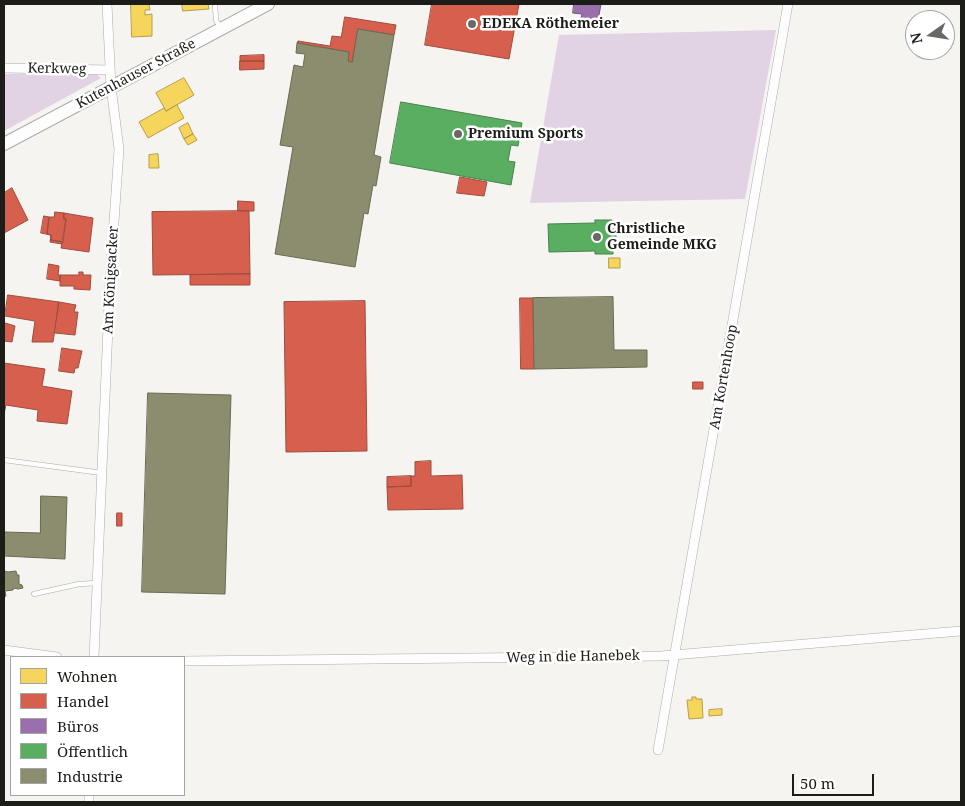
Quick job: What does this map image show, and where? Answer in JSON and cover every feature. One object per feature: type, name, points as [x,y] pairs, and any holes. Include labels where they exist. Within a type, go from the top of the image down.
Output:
[{"type":"street","name":"Am Königsacker","points":[[94,656],[110,280],[120,149],[111,88],[108,4]]},
{"type":"street","name":"Kutenhauser Straße","points":[[4,144],[268,4]]},
{"type":"street","name":"Am Kortenhoop","points":[[658,750],[788,4]]},
{"type":"street","name":"Kerkweg","points":[[4,68],[110,70]]},
{"type":"street","name":"Weg in die Hanebek","points":[[185,661],[675,655],[961,631]]},
{"type":"street","points":[[4,650],[49,656]]},
{"type":"lane","points":[[215,4],[216,20],[221,30]]},
{"type":"lane","points":[[4,460],[102,473]]},
{"type":"lane","points":[[34,594],[78,584],[98,583]]},
{"type":"shaded area","points":[[776,30],[745,199],[530,203],[559,35]]},
{"type":"shaded area","points":[[94,73],[101,78],[4,131],[4,74]]},
{"type":"building: Wohnen","points":[[131,4],[149,4],[150,10],[145,10],[145,15],[152,14],[152,36],[132,37]]},
{"type":"building: Wohnen","points":[[182,4],[208,4],[209,9],[183,11]]},
{"type":"building: Wohnen","points":[[184,78],[194,95],[166,111],[156,93]]},
{"type":"building: Wohnen","points":[[177,105],[184,118],[148,138],[139,122],[164,108],[166,111]]},
{"type":"building: Wohnen","points":[[188,123],[193,134],[184,139],[179,128]]},
{"type":"building: Wohnen","points":[[193,134],[197,140],[188,145],[184,139]]},
{"type":"building: Wohnen","points":[[158,154],[159,168],[149,168],[149,155]]},
{"type":"building: Wohnen","points":[[609,258],[620,258],[620,268],[609,268]]},
{"type":"building: Wohnen","points":[[692,697],[702,699],[703,718],[689,719],[687,700],[692,700]]},
{"type":"building: Wohnen","points":[[722,709],[722,715],[709,716],[709,710]]},
{"type":"building: Handel","name":"EDEKA Röthemeier","points":[[432,4],[519,4],[509,59],[425,45]]},
{"type":"building: Handel","points":[[345,17],[396,25],[394,35],[358,29],[352,62],[348,61],[349,52],[297,43],[298,41],[330,46],[332,36],[341,37]]},
{"type":"building: Handel","points":[[264,55],[264,61],[240,61],[240,56]]},
{"type":"building: Handel","points":[[240,61],[264,61],[264,69],[240,70]]},
{"type":"building: Handel","points":[[460,177],[487,182],[484,196],[457,193]]},
{"type":"building: Handel","points":[[12,188],[28,220],[4,233],[4,193]]},
{"type":"building: Handel","points":[[238,201],[254,202],[254,211],[238,211]]},
{"type":"building: Handel","points":[[249,211],[250,274],[153,275],[152,212]]},
{"type":"building: Handel","points":[[55,212],[64,213],[64,219],[66,219],[63,242],[51,240],[51,235],[47,234],[49,217],[54,217]]},
{"type":"building: Handel","points":[[64,213],[93,218],[89,252],[61,248],[66,219],[64,219]]},
{"type":"building: Handel","points":[[44,216],[49,217],[47,234],[51,235],[41,233]]},
{"type":"building: Handel","points":[[51,235],[51,240],[63,242],[62,244],[50,242]]},
{"type":"building: Handel","points":[[49,264],[59,266],[58,275],[60,275],[60,281],[47,279]]},
{"type":"building: Handel","points":[[79,272],[83,272],[83,275],[91,275],[90,290],[74,289],[74,286],[60,286],[60,275],[79,275]]},
{"type":"building: Handel","points":[[250,274],[250,285],[190,285],[190,275]]},
{"type":"building: Handel","points":[[8,295],[59,302],[53,342],[32,342],[35,321],[5,316]]},
{"type":"building: Handel","points":[[520,298],[533,298],[534,369],[521,369]]},
{"type":"building: Handel","points":[[365,301],[367,451],[286,452],[284,302]]},
{"type":"building: Handel","points":[[59,302],[76,305],[74,312],[78,312],[75,335],[55,333]]},
{"type":"building: Handel","points":[[5,323],[15,326],[12,342],[4,341]]},
{"type":"building: Handel","points":[[62,348],[82,351],[78,368],[75,368],[74,373],[59,371]]},
{"type":"building: Handel","points":[[4,363],[45,369],[42,386],[72,391],[67,424],[37,421],[38,410],[6,405],[4,414]]},
{"type":"building: Handel","points":[[693,382],[703,382],[703,389],[693,389]]},
{"type":"building: Handel","points":[[431,461],[431,476],[462,475],[463,509],[388,510],[387,487],[411,486],[411,476],[415,476],[415,462]]},
{"type":"building: Handel","points":[[411,476],[411,486],[387,487],[387,477]]},
{"type":"building: Handel","points":[[117,513],[122,513],[122,526],[117,526]]},
{"type":"building: Büros","points":[[574,4],[601,4],[598,21],[581,18],[582,14],[573,13]]},
{"type":"building: Öffentlich","name":"Premium Sports","points":[[401,102],[522,123],[518,146],[511,145],[508,161],[515,162],[511,185],[390,163]]},
{"type":"building: Öffentlich","points":[[595,220],[612,220],[612,226],[616,226],[616,247],[613,247],[613,254],[595,254],[595,251],[549,252],[548,224],[595,223]]},
{"type":"building: Industrie","points":[[358,29],[394,35],[374,155],[381,157],[376,186],[373,185],[368,214],[364,213],[355,267],[275,254],[293,147],[280,145],[294,65],[303,67],[305,54],[296,53],[297,43],[349,52],[348,61],[352,62]]},
{"type":"building: Industrie","points":[[613,297],[614,350],[647,350],[647,367],[534,369],[533,298]]},
{"type":"building: Industrie","points":[[148,393],[231,395],[225,594],[142,592]]},
{"type":"building: Industrie","points":[[41,496],[67,497],[65,559],[4,556],[4,532],[40,533]]},
{"type":"building: Industrie","points":[[4,571],[16,571],[17,575],[19,575],[19,584],[23,588],[5,591],[6,596],[4,597]]},
{"type":"place","name":"EDEKA Röthemeier","points":[[472,24]]},
{"type":"place","name":"Premium Sports","points":[[458,134]]},
{"type":"place","name":"Christliche Gemeinde MKG","points":[[597,237]]}]
